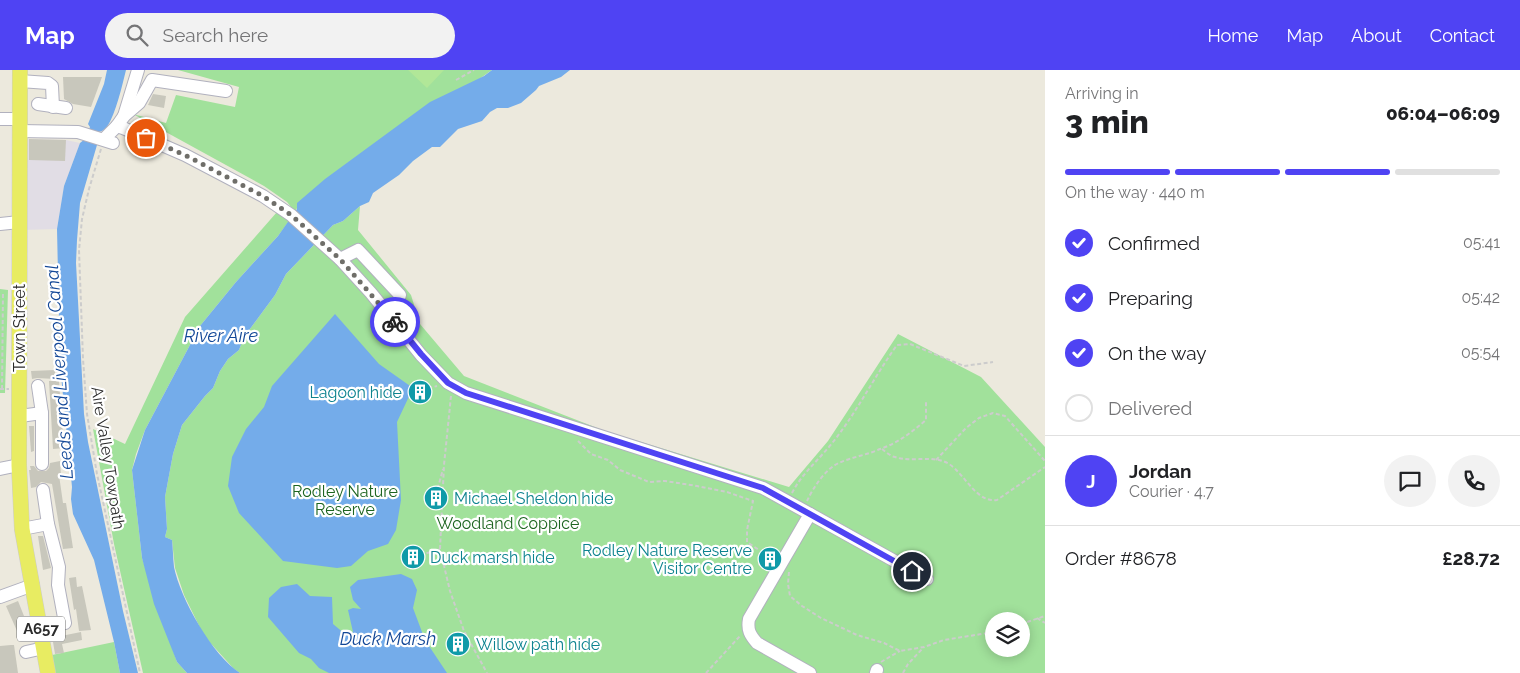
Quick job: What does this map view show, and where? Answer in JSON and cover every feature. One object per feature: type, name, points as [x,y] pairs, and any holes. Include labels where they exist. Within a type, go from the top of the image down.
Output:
[{"type":"main road","name":"Town Street","points":[[20,76],[19,465],[22,529],[32,585]]},
{"type":"main road","name":"A657","points":[[32,585],[48,673]]},
{"type":"street","points":[[121,121],[138,70]]},
{"type":"street","points":[[20,76],[48,83],[52,86],[53,106]]},
{"type":"street","points":[[0,119],[20,124],[78,132],[105,140],[140,103],[152,80],[226,91]]},
{"type":"street","points":[[38,104],[66,108]]},
{"type":"street","points":[[121,121],[263,196],[291,215],[340,259],[448,383],[466,393],[763,488],[927,579]]},
{"type":"street","points":[[0,224],[19,222]]},
{"type":"street","points":[[340,259],[358,250],[400,295]]},
{"type":"street","points":[[38,386],[42,413],[42,464]]},
{"type":"street","points":[[20,416],[42,413]]},
{"type":"street","points":[[0,469],[19,465]]},
{"type":"street","points":[[43,490],[48,524],[59,567],[58,585],[65,623]]},
{"type":"street","points":[[806,512],[783,562],[749,619],[748,627],[750,635],[757,643],[810,673]]},
{"type":"street","points":[[22,529],[48,524]]},
{"type":"street","points":[[0,597],[32,585]]},
{"type":"street","points":[[26,652],[44,648]]},
{"type":"path","points":[[456,80],[474,70]]},
{"type":"path","name":"Aire Valley Towpath","points":[[98,155],[82,219],[80,250],[86,414],[110,538],[140,673]]},
{"type":"path","points":[[0,292],[3,292],[2,389],[0,389]]},
{"type":"path","points":[[787,502],[798,480],[832,443],[854,412],[896,345],[910,344],[964,366],[993,362]]},
{"type":"path","points":[[448,383],[452,399],[444,465],[440,549],[450,591],[461,623],[487,673]]},
{"type":"path","points":[[806,512],[812,490],[828,471],[838,463],[882,449],[904,438],[926,420],[926,401]]},
{"type":"path","points":[[936,460],[966,428],[979,418],[993,412],[1004,416],[1045,461]]},
{"type":"path","points":[[569,426],[578,440],[591,454],[608,460],[620,470],[649,482],[666,481],[697,486],[727,492],[752,500],[747,542],[760,550]]},
{"type":"path","points":[[882,449],[895,458],[936,460],[948,463],[978,494],[990,500],[997,500],[1045,467]]},
{"type":"path","points":[[436,495],[444,465]]},
{"type":"path","points":[[414,555],[418,556],[440,549]]},
{"type":"path","points":[[783,562],[789,567],[788,584],[790,596],[821,618],[857,635],[900,650],[924,647],[944,640],[985,633]]},
{"type":"path","points":[[1030,621],[1045,616]]},
{"type":"path","points":[[1037,618],[1045,623]]},
{"type":"path","points":[[706,673],[748,627]]},
{"type":"path","points":[[903,673],[908,664],[924,647]]},
{"type":"path","points":[[878,669],[900,650]]},
{"type":"shaded area","points":[[25,139],[66,140],[80,143],[64,186],[57,229],[22,230]]},
{"type":"green space","points":[[178,70],[492,70],[298,206],[295,212],[287,202],[264,186],[133,114],[166,123],[176,95],[235,107],[239,87]]},
{"type":"green space","points":[[408,70],[444,70],[427,88]]},
{"type":"green space","name":"Rodley Nature Reserve","points":[[360,206],[358,230],[411,295],[420,324],[464,376],[605,431],[789,487],[828,441],[898,334],[981,377],[1045,447],[1045,673],[240,673],[234,669],[204,636],[184,595],[175,568],[172,540],[165,537],[167,529],[165,497],[173,454],[182,425],[213,388],[220,371],[228,359],[239,350],[244,337],[275,295],[286,274],[333,225],[343,221]]},
{"type":"green space","points":[[277,212],[289,221],[200,326],[145,430],[136,454],[132,470],[142,558],[177,662],[187,673],[143,673],[114,544],[93,429],[125,444],[185,317]]},
{"type":"green space","points":[[0,289],[8,290],[5,393],[0,393]]},
{"type":"green space","points":[[114,642],[120,673],[55,673],[52,655]]},
{"type":"water","points":[[107,70],[126,70],[110,121],[105,129],[97,132],[94,141],[97,145],[80,203],[76,263],[84,414],[88,442],[123,611],[138,673],[120,673],[94,560],[73,514],[60,365],[57,229],[64,186],[80,143],[85,139],[90,127],[88,124],[104,84]]},
{"type":"water","name":"River Aire","points":[[492,70],[570,70],[561,77],[539,86],[521,103],[508,108],[497,108],[490,112],[482,121],[458,129],[440,147],[432,147],[413,161],[399,175],[373,193],[369,202],[360,206],[343,221],[333,225],[286,274],[275,295],[244,337],[239,350],[228,359],[220,371],[213,388],[182,425],[173,454],[165,497],[167,529],[165,537],[172,540],[177,580],[190,610],[219,654],[240,673],[187,673],[177,662],[154,604],[142,558],[132,470],[145,430],[200,326],[236,282],[278,236],[297,209],[297,203],[325,179],[430,102],[484,76]]},
{"type":"water","points":[[335,314],[379,364],[413,388],[397,422],[401,500],[396,530],[388,544],[368,551],[351,566],[337,568],[283,561],[239,513],[228,486],[232,457],[246,429],[264,407],[272,386]]},
{"type":"water","name":"Duck Marsh","points":[[401,574],[412,579],[417,590],[413,608],[425,640],[447,673],[329,673],[319,668],[311,659],[299,653],[268,617],[269,598],[281,587],[297,584],[310,596],[332,597],[333,624],[345,634],[353,632],[348,610],[353,608],[361,609],[353,600],[350,587],[358,580]]},
{"type":"building","points":[[63,77],[102,77],[91,107],[73,104],[64,99]]},
{"type":"building","points":[[153,94],[166,96],[164,108],[148,105]]},
{"type":"building","points":[[29,139],[66,140],[65,161],[29,160]]},
{"type":"building","points":[[55,370],[55,379],[32,379],[31,371]]},
{"type":"building","points":[[49,381],[59,381],[64,448],[53,449]]},
{"type":"building","points":[[29,426],[34,426],[34,451],[31,452]]},
{"type":"building","points":[[60,461],[61,475],[59,475],[63,503],[66,503],[73,548],[63,549],[52,484],[41,482],[36,487],[31,488],[29,470],[31,470],[30,466],[34,466],[38,471],[46,471],[50,463]]},
{"type":"building","points":[[38,536],[43,536],[51,568],[43,570]]},
{"type":"building","name":"Rodley Nature Reserve Visitor Centre","points":[[766,550],[776,556],[768,570],[758,565]]},
{"type":"building","points":[[76,577],[77,587],[82,586],[91,630],[79,631],[69,578]]},
{"type":"building","points":[[18,601],[28,626],[17,631],[6,606]]},
{"type":"building","points":[[56,617],[61,636],[81,632],[82,640],[62,644],[64,653],[55,654],[49,618]]},
{"type":"building","points":[[14,645],[18,673],[0,673],[0,646]]},
{"type":"way so far","points":[[146,138],[185,155],[263,196],[291,215],[340,259],[395,322]]},
{"type":"place","name":"Lagoon hide","points":[[420,392]]},
{"type":"place","name":"Michael Sheldon hide","points":[[436,498]]},
{"type":"place","name":"Duck marsh hide","points":[[413,557]]},
{"type":"place","name":"Rodley Nature Reserve Visitor Centre","points":[[770,559]]},
{"type":"place","name":"Willow path hide","points":[[458,644]]},
{"type":"route","points":[[395,322],[448,383],[466,393],[763,488],[912,571]]},
{"type":"water label","name":"Leeds and Liverpool Canal","points":[[59,372]]},
{"type":"park label","name":"Woodland Coppice","points":[[508,523]]}]
